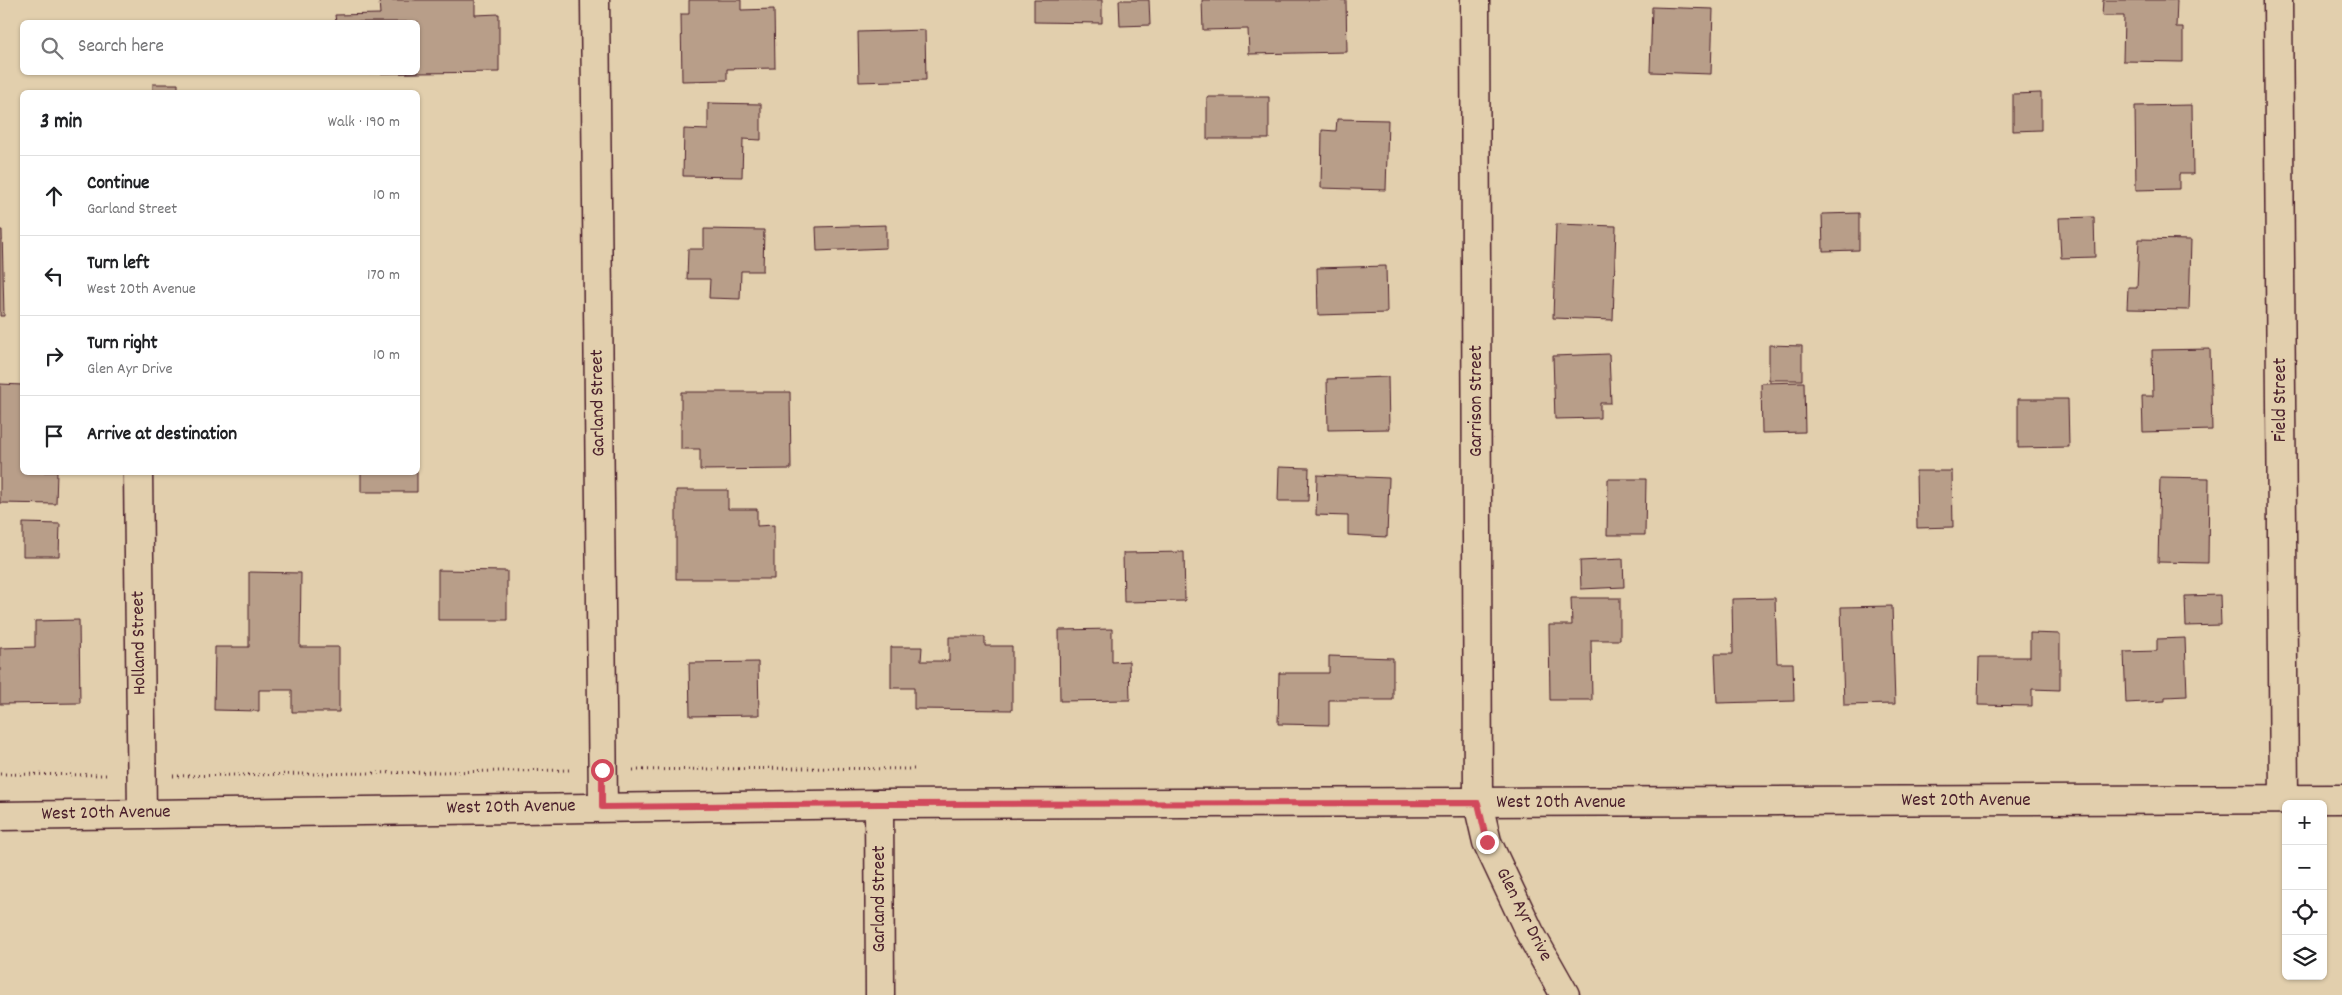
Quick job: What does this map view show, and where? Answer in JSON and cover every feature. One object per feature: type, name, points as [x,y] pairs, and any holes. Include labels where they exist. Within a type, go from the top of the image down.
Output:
[{"type":"street","name":"Garland Street","points":[[595,0],[602,807]]},
{"type":"street","name":"Garrison Street","points":[[1475,0],[1478,803]]},
{"type":"street","name":"Field Street","points":[[2278,0],[2284,800]]},
{"type":"street","name":"Holland Street","points":[[138,475],[142,813]]},
{"type":"street","name":"West 20th Avenue","points":[[0,816],[879,804],[2282,800]]},
{"type":"street","name":"West 20th Avenue","points":[[2327,800],[2342,800]]},
{"type":"street","name":"Glen Ayr Drive","points":[[1478,803],[1487,842],[1530,933],[1565,995]]},
{"type":"street","name":"Garland Street","points":[[879,804],[880,995]]},
{"type":"building","points":[[379,0],[475,0],[475,15],[499,14],[499,72],[420,73],[420,20],[336,20],[335,15],[380,14]]},
{"type":"building","points":[[689,0],[741,0],[741,10],[774,9],[775,68],[727,69],[727,80],[682,81],[681,14],[689,14]]},
{"type":"building","points":[[1034,0],[1102,0],[1102,23],[1034,22]]},
{"type":"building","points":[[1119,0],[1149,0],[1150,25],[1120,26]]},
{"type":"building","points":[[1202,0],[1346,0],[1347,52],[1249,54],[1248,29],[1203,30]]},
{"type":"building","points":[[2103,0],[2177,0],[2176,27],[2183,27],[2183,62],[2123,61],[2124,16],[2102,16]]},
{"type":"building","points":[[1652,7],[1713,9],[1711,74],[1650,72]]},
{"type":"building","points":[[925,30],[926,80],[859,82],[858,32]]},
{"type":"building","points":[[153,84],[178,84],[178,90],[153,90]]},
{"type":"building","points":[[2041,93],[2041,130],[2013,131],[2013,94]]},
{"type":"building","points":[[1207,97],[1269,97],[1269,139],[1207,139]]},
{"type":"building","points":[[708,103],[761,104],[761,140],[743,139],[742,177],[683,176],[684,129],[708,130]]},
{"type":"building","points":[[2192,105],[2193,174],[2179,174],[2179,189],[2136,190],[2135,106]]},
{"type":"building","points":[[1337,119],[1388,120],[1386,190],[1321,188],[1322,130],[1336,131]]},
{"type":"building","points":[[1859,213],[1859,250],[1823,251],[1822,214]]},
{"type":"building","points":[[2094,217],[2095,257],[2061,258],[2059,218]]},
{"type":"building","points":[[1556,224],[1616,226],[1613,320],[1553,318]]},
{"type":"building","points":[[886,225],[886,248],[817,251],[816,227]]},
{"type":"building","points":[[704,229],[764,230],[763,271],[741,271],[740,299],[709,298],[710,279],[687,279],[688,249],[704,249]]},
{"type":"building","points":[[0,230],[2,230],[4,316],[0,316]]},
{"type":"building","points":[[2139,239],[2191,240],[2189,310],[2127,309],[2128,287],[2137,287]]},
{"type":"building","points":[[1386,266],[1387,313],[1318,315],[1317,268]]},
{"type":"building","points":[[1769,345],[1802,346],[1802,380],[1769,380]]},
{"type":"building","points":[[2210,349],[2212,430],[2143,432],[2142,396],[2153,396],[2152,350]]},
{"type":"building","points":[[1609,354],[1611,403],[1600,403],[1600,418],[1555,419],[1553,356]]},
{"type":"building","points":[[1388,377],[1389,429],[1328,430],[1327,379]]},
{"type":"building","points":[[1804,382],[1805,432],[1762,433],[1761,383]]},
{"type":"building","points":[[0,384],[20,385],[20,475],[57,475],[56,504],[0,503]]},
{"type":"building","points":[[681,392],[790,392],[791,469],[700,470],[700,449],[681,449]]},
{"type":"building","points":[[2018,399],[2068,399],[2069,447],[2018,448]]},
{"type":"building","points":[[1279,467],[1309,468],[1308,501],[1278,501]]},
{"type":"building","points":[[1916,471],[1952,471],[1953,527],[1917,528]]},
{"type":"building","points":[[361,475],[417,475],[417,492],[361,492]]},
{"type":"building","points":[[1317,475],[1389,478],[1387,537],[1348,535],[1348,516],[1316,515]]},
{"type":"building","points":[[2160,477],[2209,478],[2208,563],[2158,562]]},
{"type":"building","points":[[1608,479],[1646,479],[1645,535],[1607,535]]},
{"type":"building","points":[[676,490],[728,490],[728,509],[757,509],[757,526],[774,525],[774,579],[676,579]]},
{"type":"building","points":[[23,523],[60,524],[59,556],[23,556]]},
{"type":"building","points":[[1184,552],[1185,601],[1124,602],[1123,553]]},
{"type":"building","points":[[1623,559],[1624,587],[1581,589],[1580,561]]},
{"type":"building","points":[[438,570],[507,571],[507,620],[438,620]]},
{"type":"building","points":[[249,572],[301,573],[300,647],[339,647],[339,712],[292,712],[292,690],[259,690],[259,711],[214,710],[215,647],[249,647]]},
{"type":"building","points":[[2220,595],[2221,625],[2186,626],[2185,596]]},
{"type":"building","points":[[1571,598],[1620,598],[1620,640],[1591,640],[1592,700],[1550,700],[1549,625],[1572,625]]},
{"type":"building","points":[[1775,598],[1777,663],[1793,663],[1794,701],[1717,703],[1715,654],[1733,654],[1732,599]]},
{"type":"building","points":[[1892,606],[1895,704],[1844,705],[1841,607]]},
{"type":"building","points":[[79,620],[80,703],[0,704],[0,648],[35,647],[35,621]]},
{"type":"building","points":[[1112,629],[1112,662],[1129,661],[1130,700],[1060,701],[1059,630]]},
{"type":"building","points":[[2030,633],[2060,634],[2060,690],[2032,689],[2032,706],[1978,705],[1979,657],[2030,657]]},
{"type":"building","points":[[949,637],[985,637],[985,646],[1012,646],[1012,710],[914,709],[914,688],[891,688],[891,647],[922,647],[921,661],[949,661]]},
{"type":"building","points":[[2185,638],[2187,696],[2165,697],[2165,701],[2126,703],[2124,652],[2157,651],[2157,639]]},
{"type":"building","points":[[1329,656],[1393,658],[1393,700],[1329,700],[1329,725],[1278,724],[1279,673],[1329,673]]},
{"type":"building","points":[[758,662],[759,715],[690,716],[689,663]]},
{"type":"route","points":[[602,770],[602,807],[879,804],[1478,803],[1487,842]]}]
